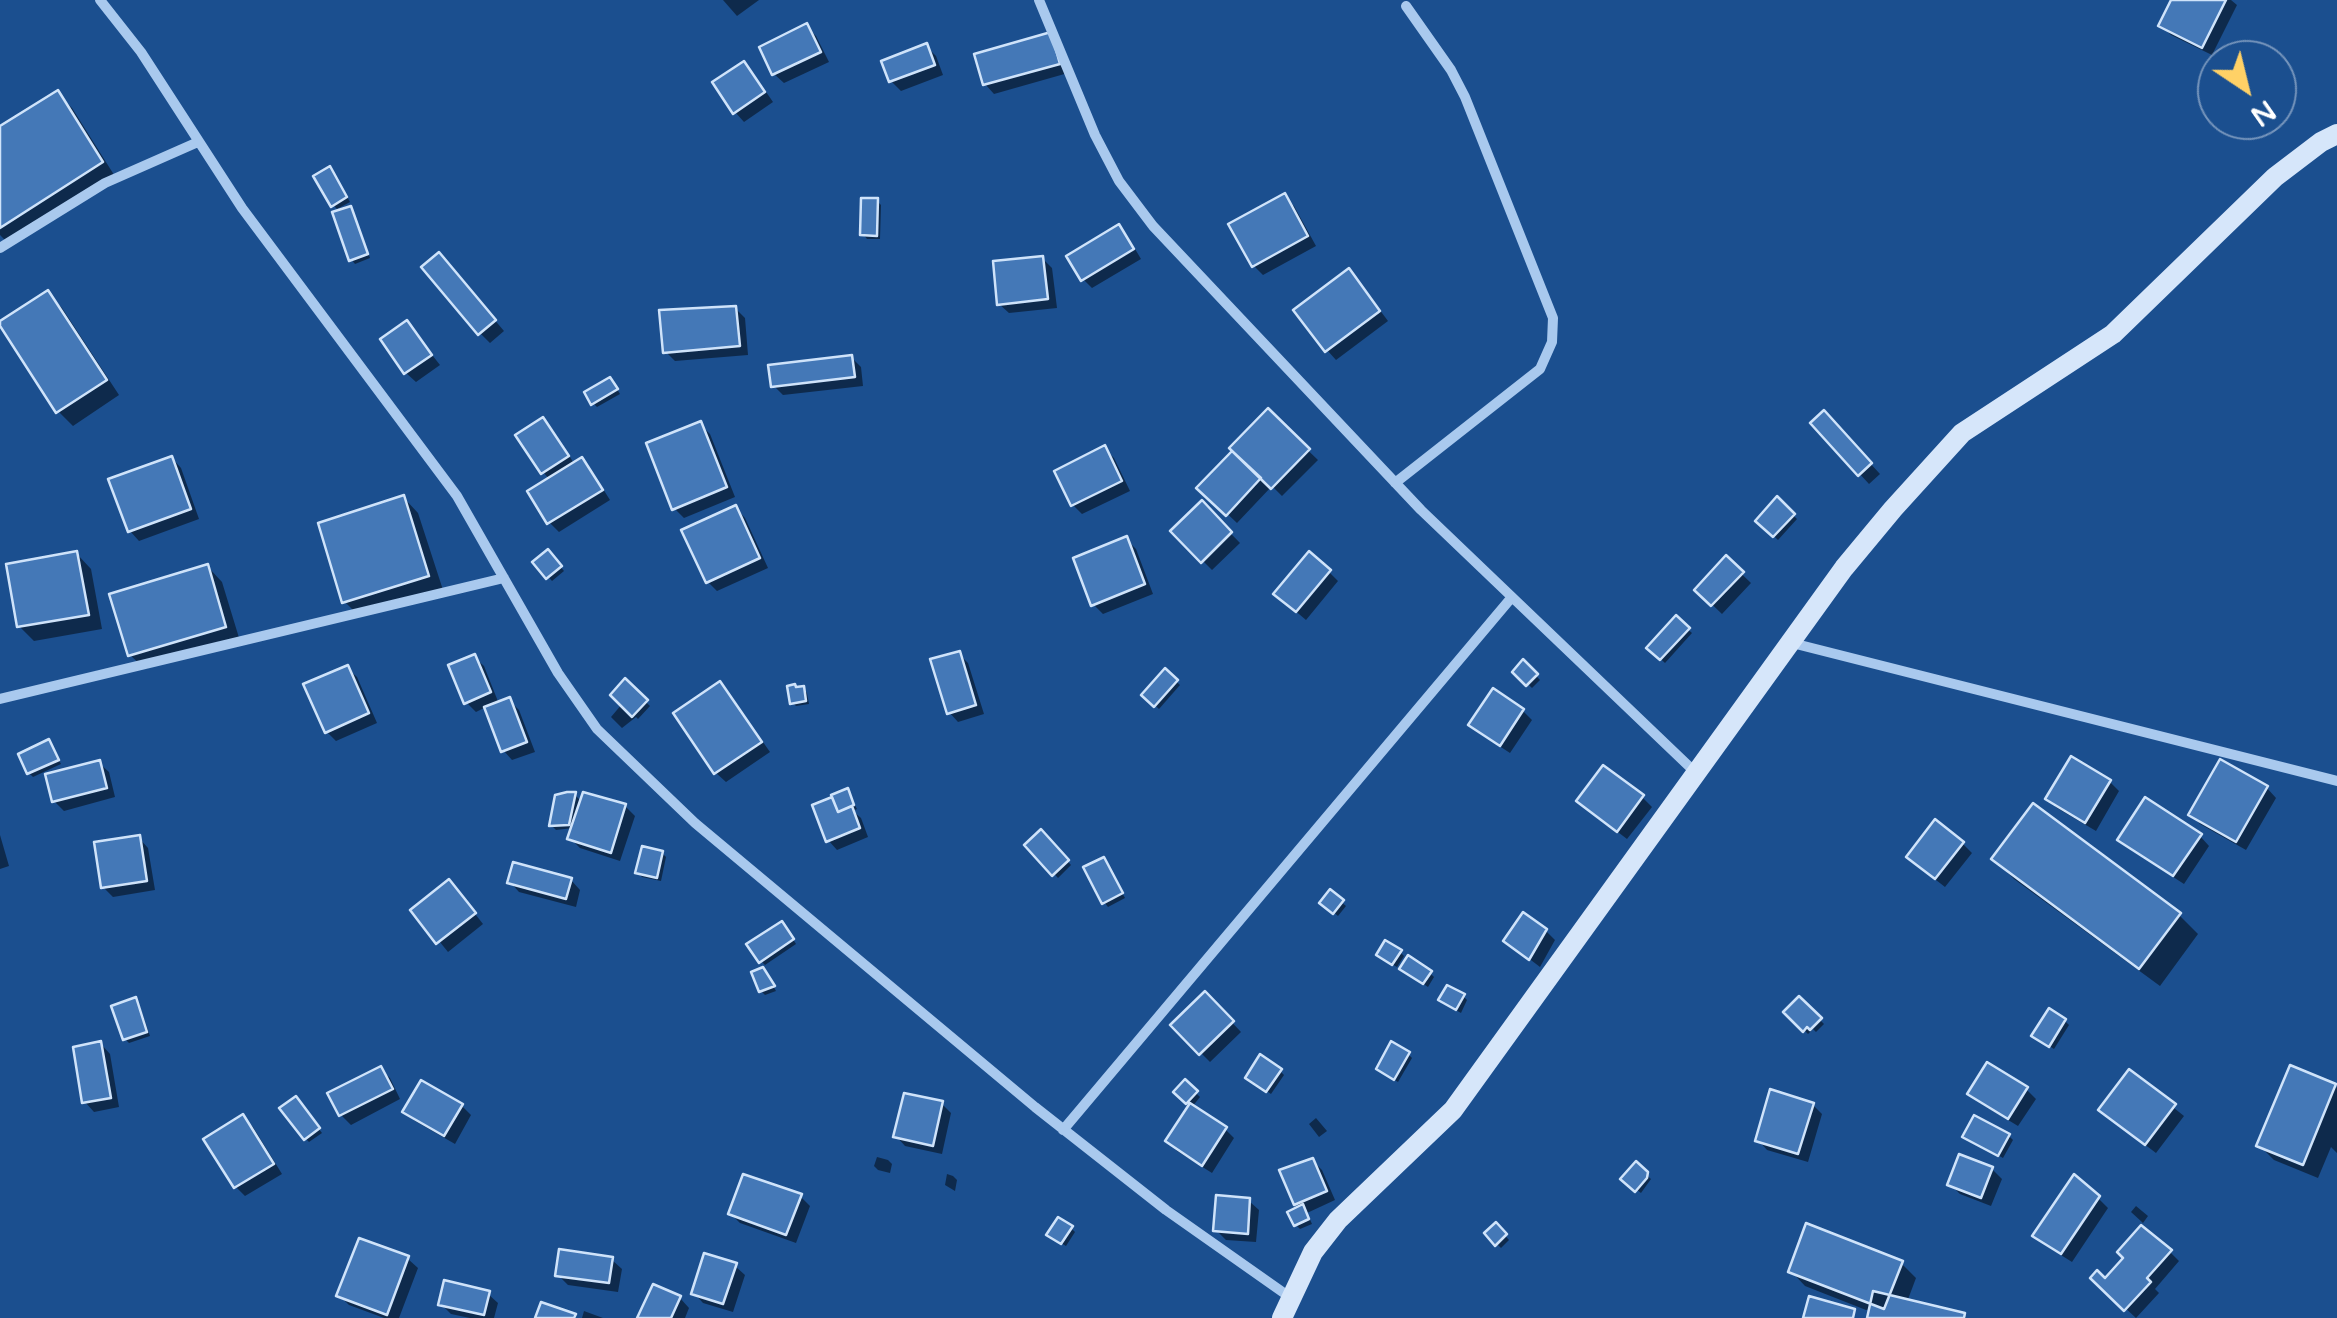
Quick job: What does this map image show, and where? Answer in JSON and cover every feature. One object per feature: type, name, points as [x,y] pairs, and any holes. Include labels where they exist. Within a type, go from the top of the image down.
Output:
[{"type":"main road","points":[[1286,1308],[1313,1252],[1338,1220],[1453,1110],[1844,568],[1893,509],[1962,433],[2114,334],[2275,176],[2337,134]]},
{"type":"street","points":[[100,0],[141,52],[242,208],[457,496],[558,673],[598,729],[696,823],[1063,1130],[1286,1308]]},
{"type":"street","points":[[1040,0],[1095,135],[1119,181],[1153,226],[1395,483],[1697,773]]},
{"type":"street","points":[[1395,483],[1540,369],[1552,342],[1553,318],[1465,97],[1406,6]]},
{"type":"street","points":[[0,248],[105,184],[198,142]]},
{"type":"street","points":[[0,699],[504,578]]},
{"type":"street","points":[[1063,1130],[1512,597]]},
{"type":"street","points":[[1792,643],[2337,781]]},
{"type":"building","points":[[2171,0],[2226,0],[2206,40],[2197,40],[2197,46],[2158,26]]},
{"type":"building","points":[[807,23],[821,52],[772,75],[759,47]]},
{"type":"building","points":[[1051,32],[1060,64],[983,85],[974,54]]},
{"type":"building","points":[[927,43],[935,65],[889,82],[881,61]]},
{"type":"building","points":[[744,61],[765,92],[733,114],[712,82]]},
{"type":"building","points":[[58,90],[103,162],[0,228],[0,126]]},
{"type":"building","points":[[330,166],[347,197],[331,207],[313,176]]},
{"type":"building","points":[[1285,193],[1308,236],[1252,267],[1228,224]]},
{"type":"building","points":[[861,198],[878,198],[877,236],[860,235]]},
{"type":"building","points":[[351,206],[368,254],[349,261],[332,212]]},
{"type":"building","points":[[1119,224],[1134,249],[1081,281],[1066,256]]},
{"type":"building","points":[[439,252],[496,320],[478,335],[421,267]]},
{"type":"building","points":[[1043,256],[1048,299],[997,305],[993,261]]},
{"type":"building","points":[[1349,268],[1380,311],[1325,352],[1293,310]]},
{"type":"building","points":[[48,290],[107,380],[56,413],[0,326],[0,321]]},
{"type":"building","points":[[736,306],[740,346],[663,353],[659,310]]},
{"type":"building","points":[[407,320],[432,355],[404,374],[380,339]]},
{"type":"building","points":[[852,355],[855,377],[771,387],[768,365]]},
{"type":"building","points":[[610,377],[618,389],[591,405],[584,392]]},
{"type":"building","points":[[1268,408],[1310,449],[1271,489],[1229,448]]},
{"type":"building","points":[[1824,410],[1872,463],[1858,476],[1810,423]]},
{"type":"building","points":[[543,417],[569,456],[541,474],[515,435]]},
{"type":"building","points":[[701,421],[727,487],[672,510],[646,443]]},
{"type":"building","points":[[1105,445],[1122,481],[1071,506],[1054,471]]},
{"type":"building","points":[[1232,451],[1261,478],[1226,516],[1196,488]]},
{"type":"building","points":[[172,456],[191,509],[128,532],[108,479]]},
{"type":"building","points":[[582,457],[603,490],[547,524],[527,491]]},
{"type":"building","points":[[404,495],[429,576],[342,603],[318,523]]},
{"type":"building","points":[[1777,496],[1795,514],[1773,537],[1755,521]]},
{"type":"building","points":[[1202,500],[1232,532],[1201,563],[1170,531]]},
{"type":"building","points":[[736,505],[760,558],[706,583],[681,530]]},
{"type":"building","points":[[1127,536],[1145,584],[1091,606],[1073,558]]},
{"type":"building","points":[[548,549],[562,566],[546,579],[532,562]]},
{"type":"building","points":[[77,551],[89,615],[17,627],[6,564]]},
{"type":"building","points":[[1309,551],[1331,570],[1296,612],[1273,594]]},
{"type":"building","points":[[1726,555],[1744,572],[1711,606],[1694,590]]},
{"type":"building","points":[[208,564],[226,627],[128,656],[109,594]]},
{"type":"building","points":[[1676,615],[1690,628],[1660,660],[1646,648]]},
{"type":"building","points":[[960,651],[976,705],[947,714],[930,659]]},
{"type":"building","points":[[475,654],[491,692],[464,704],[448,665]]},
{"type":"building","points":[[1523,659],[1538,674],[1526,686],[1512,672]]},
{"type":"building","points":[[348,665],[369,713],[325,733],[303,684]]},
{"type":"building","points":[[1165,668],[1178,680],[1154,707],[1141,695]]},
{"type":"building","points":[[625,678],[648,700],[632,717],[610,695]]},
{"type":"building","points":[[720,681],[762,742],[714,774],[673,713]]},
{"type":"building","points":[[787,686],[804,686],[806,701],[790,704]]},
{"type":"building","points":[[1493,688],[1524,709],[1500,746],[1468,725]]},
{"type":"building","points":[[510,697],[527,742],[501,752],[484,707]]},
{"type":"building","points":[[49,739],[59,760],[27,774],[18,754]]},
{"type":"building","points":[[2071,756],[2111,780],[2085,823],[2045,799]]},
{"type":"building","points":[[2220,759],[2268,786],[2236,842],[2188,815]]},
{"type":"building","points":[[100,760],[107,788],[52,802],[45,774]]},
{"type":"building","points":[[1603,765],[1644,795],[1617,832],[1576,801]]},
{"type":"building","points":[[848,788],[854,805],[838,812],[831,795]]},
{"type":"building","points":[[576,792],[569,825],[549,826],[555,795]]},
{"type":"building","points":[[583,792],[626,804],[611,853],[567,839]]},
{"type":"building","points":[[832,797],[838,812],[852,806],[860,828],[826,842],[812,805]]},
{"type":"building","points":[[2145,797],[2202,834],[2173,876],[2117,840]]},
{"type":"building","points":[[2033,803],[2181,913],[2139,969],[1991,859]]},
{"type":"building","points":[[1935,819],[1964,842],[1935,879],[1906,857]]},
{"type":"building","points":[[1041,829],[1069,860],[1052,876],[1024,845]]},
{"type":"building","points":[[140,835],[147,881],[101,888],[94,842]]},
{"type":"building","points":[[642,846],[663,851],[657,878],[635,873]]},
{"type":"building","points":[[1104,857],[1123,893],[1102,904],[1083,867]]},
{"type":"building","points":[[513,862],[572,878],[566,899],[507,883]]},
{"type":"building","points":[[449,879],[476,913],[436,944],[410,910]]},
{"type":"building","points":[[1330,889],[1344,900],[1333,914],[1319,903]]},
{"type":"building","points":[[1523,912],[1547,929],[1529,960],[1503,941]]},
{"type":"building","points":[[782,921],[794,939],[759,963],[746,944]]},
{"type":"building","points":[[1385,940],[1402,950],[1392,965],[1376,955]]},
{"type":"building","points":[[1408,955],[1432,971],[1423,984],[1399,969]]},
{"type":"building","points":[[763,967],[775,986],[759,992],[751,972]]},
{"type":"building","points":[[1447,985],[1465,994],[1456,1010],[1438,1000]]},
{"type":"building","points":[[1205,991],[1234,1021],[1199,1055],[1170,1025]]},
{"type":"building","points":[[1799,996],[1822,1018],[1803,1032],[1783,1012]]},
{"type":"building","points":[[136,997],[147,1032],[123,1040],[111,1006]]},
{"type":"building","points":[[2049,1008],[2066,1019],[2049,1047],[2031,1036]]},
{"type":"building","points":[[101,1041],[111,1098],[82,1103],[73,1047]]},
{"type":"building","points":[[1391,1041],[1410,1052],[1394,1080],[1376,1069]]},
{"type":"building","points":[[1260,1054],[1282,1069],[1266,1092],[1245,1078]]},
{"type":"building","points":[[1987,1062],[2028,1087],[2008,1119],[1967,1094]]},
{"type":"building","points":[[2290,1065],[2336,1084],[2303,1165],[2256,1146]]},
{"type":"building","points":[[381,1066],[393,1089],[339,1116],[327,1093]]},
{"type":"building","points":[[2129,1069],[2176,1104],[2145,1145],[2098,1110]]},
{"type":"building","points":[[1185,1079],[1198,1091],[1186,1104],[1173,1092]]},
{"type":"building","points":[[421,1080],[463,1104],[444,1136],[402,1112]]},
{"type":"building","points":[[1770,1089],[1814,1103],[1798,1154],[1755,1141]]},
{"type":"building","points":[[904,1093],[943,1101],[933,1146],[893,1137]]},
{"type":"building","points":[[296,1096],[320,1128],[304,1140],[279,1108]]},
{"type":"building","points":[[1190,1103],[1227,1127],[1202,1166],[1165,1141]]},
{"type":"building","points":[[243,1114],[274,1164],[234,1188],[203,1139]]},
{"type":"building","points":[[1974,1115],[2010,1134],[1998,1156],[1962,1137]]},
{"type":"building","points":[[1959,1154],[1993,1167],[1981,1198],[1947,1185]]},
{"type":"building","points":[[1313,1158],[1327,1191],[1294,1205],[1279,1170]]},
{"type":"building","points":[[1636,1161],[1648,1172],[1635,1192],[1620,1179]]},
{"type":"building","points":[[743,1174],[802,1194],[786,1235],[728,1214]]},
{"type":"building","points":[[2074,1174],[2100,1196],[2061,1254],[2032,1236]]},
{"type":"building","points":[[1216,1195],[1250,1198],[1248,1234],[1213,1231]]},
{"type":"building","points":[[1303,1204],[1309,1219],[1294,1226],[1287,1212]]},
{"type":"building","points":[[1058,1217],[1073,1226],[1061,1244],[1046,1235]]},
{"type":"building","points":[[1496,1222],[1507,1234],[1495,1246],[1484,1233]]},
{"type":"building","points":[[1806,1223],[1903,1261],[1884,1309],[1788,1272]]},
{"type":"building","points":[[2141,1225],[2172,1250],[2147,1278],[2151,1282],[2124,1311],[2090,1278],[2097,1270],[2105,1278],[2123,1258],[2117,1252]]},
{"type":"building","points":[[359,1238],[409,1256],[387,1315],[336,1296]]},
{"type":"building","points":[[559,1249],[613,1257],[609,1283],[555,1276]]},
{"type":"building","points":[[704,1253],[737,1263],[723,1304],[691,1294]]},
{"type":"building","points":[[444,1280],[490,1291],[484,1315],[438,1305]]},
{"type":"building","points":[[653,1284],[681,1296],[671,1318],[637,1318]]},
{"type":"building","points":[[1873,1291],[1965,1313],[1964,1318],[1867,1318]]},
{"type":"building","points":[[1809,1296],[1855,1309],[1853,1318],[1803,1318]]},
{"type":"building","points":[[541,1302],[576,1314],[574,1318],[535,1318]]}]
